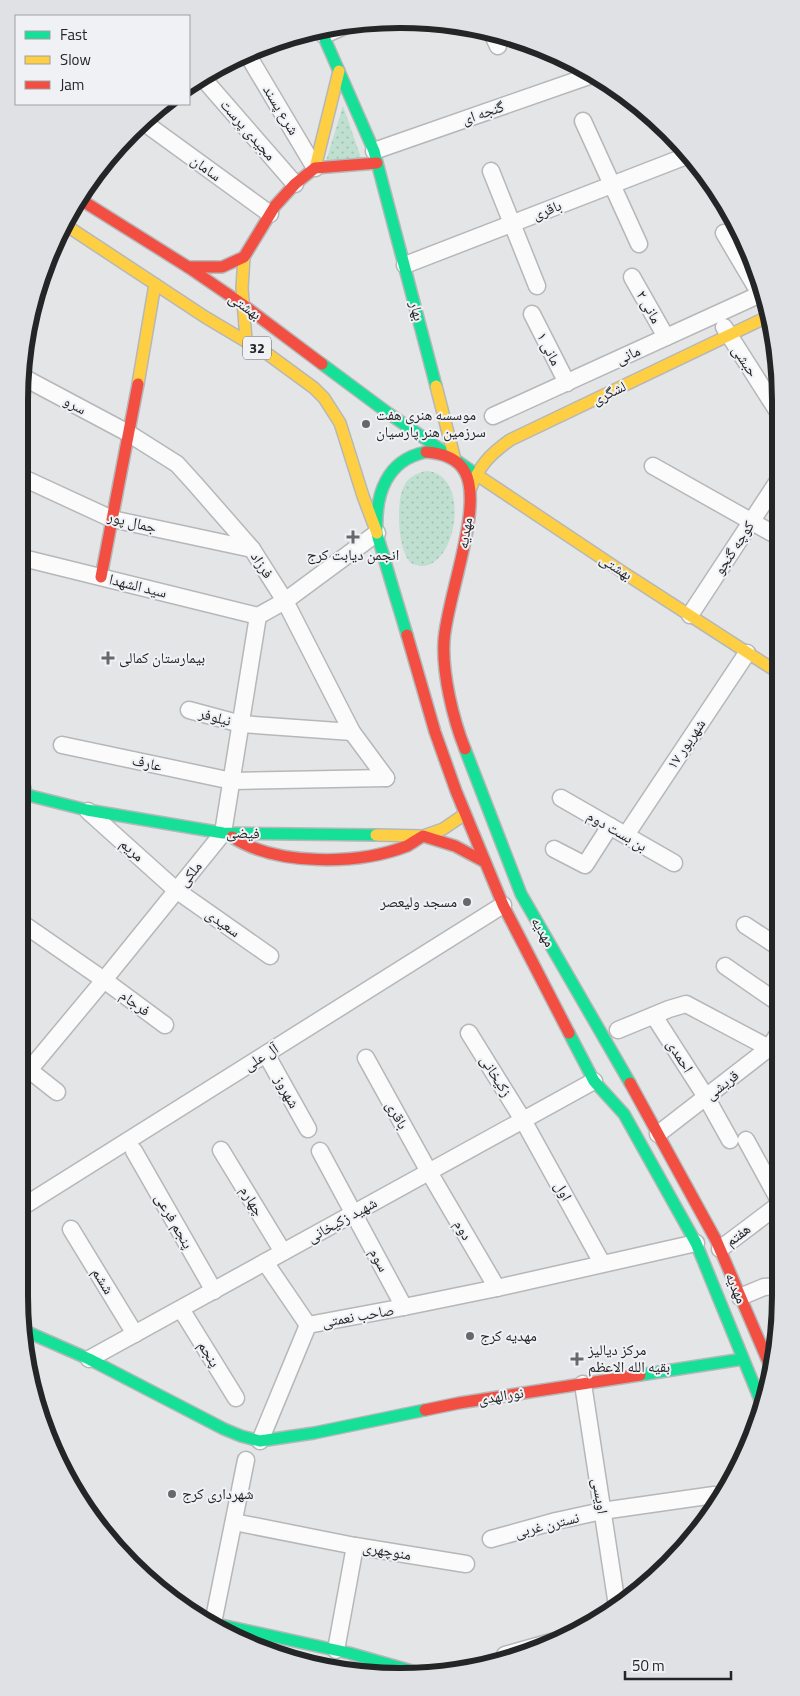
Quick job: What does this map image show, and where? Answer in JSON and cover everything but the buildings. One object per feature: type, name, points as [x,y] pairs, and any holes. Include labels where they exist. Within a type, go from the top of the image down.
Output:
[{"type":"main road","name":"بهار","points":[[324,36],[375,157],[405,265],[454,460]]},
{"type":"main road","points":[[315,168],[339,71]]},
{"type":"main road","points":[[246,340],[241,273],[244,257],[275,206],[295,184],[315,168],[375,157]]},
{"type":"main road","name":"بهشتى","points":[[84,202],[188,267],[242,304],[454,460]]},
{"type":"main road","name":"بهشتى","points":[[70,228],[205,317],[246,340],[314,388],[332,409],[340,423],[377,533]]},
{"type":"main road","points":[[188,267],[222,267],[244,257]]},
{"type":"main road","points":[[101,577],[155,284]]},
{"type":"main road","name":"لشگری","points":[[470,492],[476,473],[495,451],[510,440],[763,319]]},
{"type":"main road","points":[[377,533],[380,495],[387,478],[397,465],[410,456],[425,452],[440,453],[454,460]]},
{"type":"main road","name":"بهشتی","points":[[454,460],[772,669]]},
{"type":"main road","name":"مهدیه","points":[[454,460],[465,472],[470,492],[468,517],[443,648],[448,688],[462,742],[521,894],[658,1134],[720,1249],[767,1359]]},
{"type":"main road","name":"مهدیه","points":[[377,533],[435,732],[464,814],[503,905],[594,1081],[624,1114],[696,1243],[759,1396]]},
{"type":"main road","name":"فیضی","points":[[28,795],[87,810],[224,833],[423,836],[443,829],[464,814]]},
{"type":"main road","points":[[224,833],[259,850],[281,855],[335,859],[387,852],[408,845],[423,836],[453,844],[485,862]]},
{"type":"main road","points":[[30,1333],[89,1359],[224,1429],[241,1436],[260,1440]]},
{"type":"main road","name":"نورالهدی","points":[[260,1440],[314,1432],[459,1403],[744,1359]]},
{"type":"main road","points":[[228,1626],[336,1650],[401,1668]]},
{"type":"street","points":[[495,40],[498,46]]},
{"type":"street","name":"شرع پسند","points":[[250,59],[315,168]]},
{"type":"street","name":"گنجه ای","points":[[375,157],[586,77]]},
{"type":"street","name":"مجیدی پرست","points":[[206,82],[295,184]]},
{"type":"street","points":[[583,121],[638,244]]},
{"type":"street","name":"سامان","points":[[148,126],[270,214]]},
{"type":"street","name":"باقری","points":[[405,265],[682,157]]},
{"type":"street","points":[[491,171],[537,286]]},
{"type":"street","points":[[724,233],[753,279]]},
{"type":"street","name":"مانی ۲","points":[[632,277],[666,337]]},
{"type":"street","name":"مانی","points":[[493,416],[758,296]]},
{"type":"street","name":"مانی ۱","points":[[532,314],[566,383]]},
{"type":"street","name":"حبشی","points":[[716,314],[772,403]]},
{"type":"street","name":"سرو","points":[[28,380],[128,433]]},
{"type":"street","name":"فرزاد","points":[[128,433],[177,464],[252,549],[285,601],[352,732],[386,778],[232,781]]},
{"type":"street","points":[[653,466],[772,533]]},
{"type":"street","name":"جمال پور","points":[[28,480],[112,519],[252,549]]},
{"type":"street","name":"کوچه گنجو","points":[[690,615],[772,490]]},
{"type":"street","points":[[224,833],[258,616],[285,601],[377,533]]},
{"type":"street","name":"سید الشهدا","points":[[28,559],[258,616]]},
{"type":"street","name":"۱۷ شهریور","points":[[626,836],[747,653]]},
{"type":"street","name":"نیلوفر","points":[[189,710],[241,724]]},
{"type":"street","points":[[241,724],[352,732]]},
{"type":"street","name":"عارف","points":[[62,745],[232,781]]},
{"type":"street","name":"بن بست دوم","points":[[561,798],[674,863]]},
{"type":"street","name":"مریم","points":[[87,810],[176,890]]},
{"type":"street","points":[[554,849],[585,865],[610,826]]},
{"type":"street","name":"ملکی","points":[[28,1062],[104,980],[224,833]]},
{"type":"street","name":"سعیدی","points":[[176,890],[270,956]]},
{"type":"street","name":"آل علی","points":[[28,1203],[503,905]]},
{"type":"street","points":[[745,925],[772,943]]},
{"type":"street","name":"فرجام","points":[[28,927],[165,1025]]},
{"type":"street","points":[[725,966],[772,998]]},
{"type":"street","points":[[618,1030],[686,1004],[769,1048]]},
{"type":"street","name":"احمدی","points":[[654,1016],[706,1097],[772,1191]]},
{"type":"street","name":"زکیخانی","points":[[469,1033],[523,1120]]},
{"type":"street","name":"قریشی","points":[[658,1134],[769,1048],[772,1043]]},
{"type":"street","name":"شهروز","points":[[266,1054],[308,1129]]},
{"type":"street","name":"باقری","points":[[366,1058],[429,1172]]},
{"type":"street","points":[[28,1069],[58,1092]]},
{"type":"street","name":"شهید زکیخانی","points":[[89,1359],[594,1081]]},
{"type":"street","name":"اول","points":[[523,1120],[602,1263]]},
{"type":"street","name":"چهارم","points":[[221,1150],[283,1252]]},
{"type":"street","name":"پنجم فرعی","points":[[134,1151],[214,1290]]},
{"type":"street","points":[[320,1151],[354,1213]]},
{"type":"street","name":"دوم","points":[[429,1172],[497,1288]]},
{"type":"street","name":"هفتم","points":[[720,1249],[772,1211]]},
{"type":"street","name":"سوم","points":[[354,1213],[404,1308]]},
{"type":"street","name":"ششم","points":[[71,1229],[135,1334]]},
{"type":"street","name":"صاحب نعمتی","points":[[260,1440],[308,1325],[404,1308],[696,1243]]},
{"type":"street","points":[[265,1262],[308,1325]]},
{"type":"street","points":[[740,1297],[764,1286],[772,1286]]},
{"type":"street","name":"پنجم","points":[[181,1309],[236,1398]]},
{"type":"street","name":"اویسی","points":[[583,1384],[616,1600]]},
{"type":"street","points":[[210,1616],[234,1522],[246,1460]]},
{"type":"street","name":"نسترن غربی","points":[[492,1540],[556,1521],[602,1511],[714,1495]]},
{"type":"street","points":[[234,1522],[355,1546]]},
{"type":"street","name":"منوچهری","points":[[336,1650],[355,1546],[466,1564]]},
{"type":"green space","points":[[343,106],[361,158],[325,164]]},
{"type":"green space","points":[[426,471],[440,476],[450,487],[454,502],[454,520],[451,537],[443,552],[433,563],[421,566],[411,563],[406,557],[399,525],[399,514],[401,493],[406,483],[413,476]]},
{"type":"green space","points":[[271,1645],[358,1666],[304,1656]]},
{"type":"traffic: fast","points":[[323,36],[374,151],[436,386]]},
{"type":"traffic: fast","points":[[322,364],[480,477]]},
{"type":"traffic: fast","points":[[407,635],[377,532],[378,505],[381,493],[392,471],[412,456],[426,452]]},
{"type":"traffic: fast","points":[[465,749],[521,894],[630,1083]]},
{"type":"traffic: fast","points":[[28,795],[87,810],[223,833],[376,835]]},
{"type":"traffic: fast","points":[[569,1033],[594,1081],[624,1114],[696,1243],[759,1396]]},
{"type":"traffic: fast","points":[[30,1333],[89,1359],[224,1429],[260,1441],[314,1433],[425,1410]]},
{"type":"traffic: fast","points":[[640,1375],[743,1359]]},
{"type":"traffic: fast","points":[[228,1627],[349,1653],[402,1668]]},
{"type":"traffic: slow","points":[[315,168],[339,71]]},
{"type":"traffic: slow","points":[[70,228],[205,317],[269,355],[314,388],[324,398],[340,423],[377,533]]},
{"type":"traffic: slow","points":[[244,257],[242,288],[246,340]]},
{"type":"traffic: slow","points":[[138,384],[155,284]]},
{"type":"traffic: slow","points":[[470,490],[477,474],[486,462],[510,440],[763,319]]},
{"type":"traffic: slow","points":[[436,386],[455,460]]},
{"type":"traffic: slow","points":[[480,477],[772,668]]},
{"type":"traffic: slow","points":[[376,835],[423,836],[443,829],[465,814]]},
{"type":"traffic: jam","points":[[188,267],[222,267],[244,257],[275,206],[295,184],[315,168],[377,163]]},
{"type":"traffic: jam","points":[[84,202],[188,267],[242,304],[322,364]]},
{"type":"traffic: jam","points":[[101,577],[138,384]]},
{"type":"traffic: jam","points":[[426,452],[437,453],[453,459],[462,467],[470,487],[467,530],[446,623],[444,641],[449,696],[465,749]]},
{"type":"traffic: jam","points":[[407,635],[435,732],[456,791],[503,905],[569,1033]]},
{"type":"traffic: jam","points":[[232,837],[271,853],[294,858],[318,860],[365,857],[387,852],[407,846],[423,836],[455,846],[485,862]]},
{"type":"traffic: jam","points":[[630,1083],[716,1240],[767,1358]]},
{"type":"traffic: jam","points":[[425,1410],[640,1375]]},
{"type":"place","name":"موسسه هنری هفت سرزمین هنر پارسیان","points":[[366,424]]},
{"type":"place","name":"انجمن دیابت کرج","points":[[353,537]]},
{"type":"place","name":"بیمارستان کمالی","points":[[108,658]]},
{"type":"place","name":"مسجد ولیعصر","points":[[467,902]]},
{"type":"place","name":"مهدیه کرج","points":[[470,1336]]},
{"type":"place","name":"مرکز دیالیز بقیه الله الاعظم","points":[[577,1359]]},
{"type":"place","name":"شهرداری کرج","points":[[172,1494]]}]
